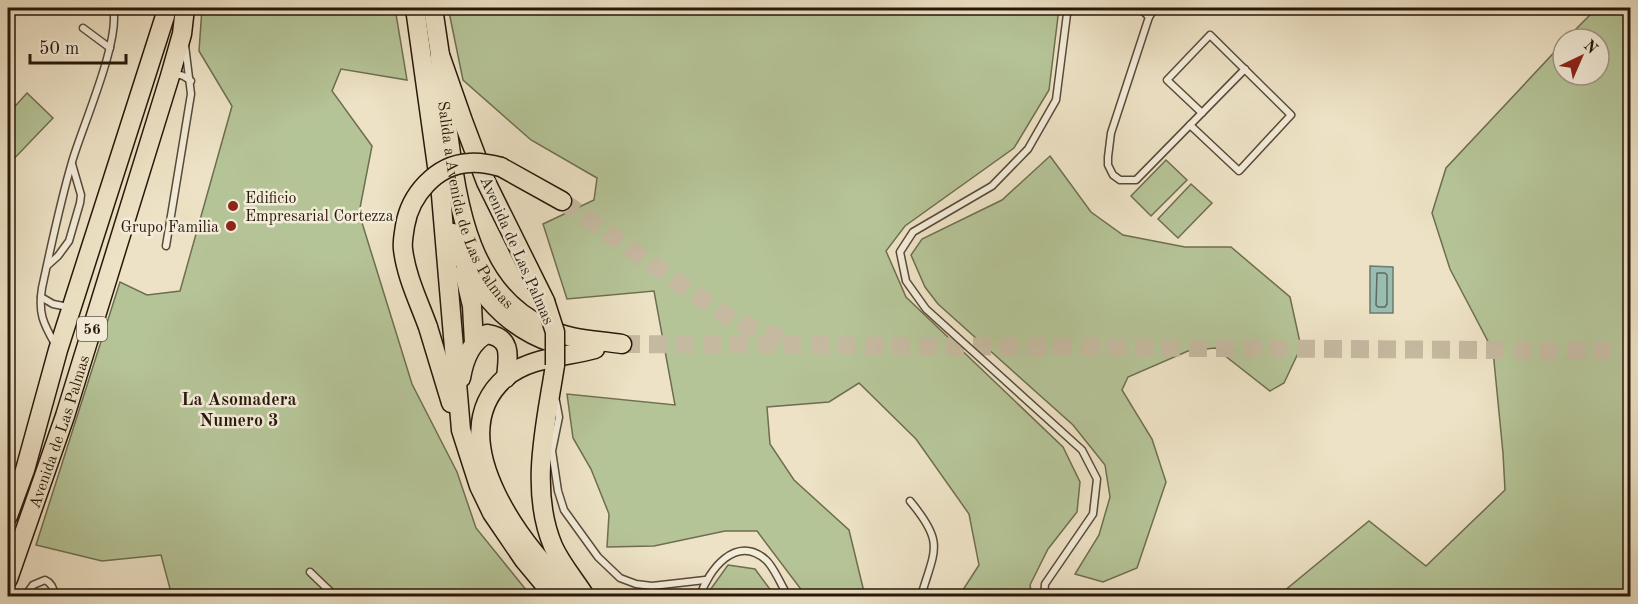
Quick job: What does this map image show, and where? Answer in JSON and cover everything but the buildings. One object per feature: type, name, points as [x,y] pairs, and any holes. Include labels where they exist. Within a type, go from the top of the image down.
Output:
[{"type":"main road","name":"Avenida de Las Palmas","points":[[8,516],[25,470],[58,350],[166,8]]},
{"type":"main road","name":"Avenida de Las Palmas","points":[[8,579],[65,416],[170,76],[182,34],[185,8]]},
{"type":"main road","points":[[415,8],[441,195],[461,430]]},
{"type":"main road","name":"Avenida de Las Palmas","points":[[434,8],[440,54],[486,182],[545,301],[555,332],[554,374],[540,462],[543,513],[554,547],[585,597]]},
{"type":"main road","name":"Salida a Avenida de Las Palmas","points":[[440,54],[455,184],[464,223],[485,274],[506,299],[527,317],[546,328],[566,336],[622,344],[595,349]]},
{"type":"main road","points":[[554,597],[524,560],[492,513],[479,486],[428,327],[412,286],[402,247],[406,217],[414,198],[428,182],[447,169],[467,163],[485,163],[501,167],[562,201]]},
{"type":"main road","points":[[441,195],[472,306],[474,343],[463,370],[458,400]]},
{"type":"main road","points":[[459,253],[472,278],[487,297],[524,331],[566,347],[595,349]]},
{"type":"main road","points":[[474,343],[487,334],[496,336],[504,342],[508,352],[506,378]]},
{"type":"main road","points":[[576,597],[530,546],[503,510],[482,452],[480,428],[485,405],[506,378],[523,367],[537,362],[595,349]]},
{"type":"lane","points":[[58,350],[42,321],[41,297],[72,163],[110,48],[115,25],[113,8]]},
{"type":"lane","points":[[1044,597],[1045,584],[1093,514],[1097,478],[1082,450],[926,309],[906,282],[900,252],[913,232],[992,186],[1028,148],[1056,100],[1067,14],[1072,8]]},
{"type":"lane","points":[[1140,8],[1149,17]]},
{"type":"lane","points":[[1155,8],[1149,17],[1111,133],[1107,157],[1110,170],[1120,180],[1128,182],[1136,180],[1245,69]]},
{"type":"lane","points":[[83,28],[110,48]]},
{"type":"lane","points":[[166,246],[191,94],[191,81],[182,34]]},
{"type":"lane","points":[[1190,124],[1239,171],[1291,115],[1210,35],[1167,80],[1202,113]]},
{"type":"lane","points":[[170,76],[177,74],[191,81]]},
{"type":"lane","points":[[47,265],[58,256],[69,240],[80,203],[81,195],[72,163]]},
{"type":"lane","points":[[41,297],[53,304],[72,307]]},
{"type":"lane","points":[[554,374],[558,417],[552,451],[558,491],[564,510],[577,531],[598,557],[620,578],[636,584],[652,586],[705,580]]},
{"type":"lane","points":[[910,501],[927,521],[935,542],[932,567],[921,597]]},
{"type":"lane","points":[[700,597],[705,580],[725,557],[738,551],[752,552],[766,560],[789,597]]},
{"type":"lane","points":[[310,572],[335,597]]},
{"type":"lane","points":[[25,597],[33,585],[45,580],[54,589],[56,597]]},
{"type":"green space","points":[[202,8],[395,8],[407,80],[341,69],[332,91],[372,146],[359,213],[412,384],[457,472],[476,528],[531,596],[172,596],[161,555],[102,561],[36,545],[120,282],[147,295],[180,291],[232,106],[199,51]]},
{"type":"green space","points":[[450,8],[1059,8],[1049,90],[1014,148],[905,226],[886,251],[906,297],[1063,447],[1080,482],[1077,512],[1048,549],[1030,585],[1032,596],[959,596],[979,565],[969,514],[916,439],[859,383],[829,402],[767,407],[770,444],[794,480],[849,530],[865,596],[806,596],[757,531],[725,531],[654,546],[607,547],[609,514],[591,469],[573,438],[567,394],[675,405],[654,291],[567,299],[543,224],[594,200],[597,178],[531,140],[463,80]]},
{"type":"green space","points":[[1597,8],[1630,8],[1630,596],[1278,596],[1369,521],[1426,566],[1505,490],[1493,351],[1450,269],[1432,213],[1446,168],[1551,56],[1551,87],[1611,87],[1611,27],[1578,27]]},
{"type":"green space","points":[[27,93],[53,118],[8,165],[8,114]]},
{"type":"green space","points":[[1050,156],[1091,212],[1123,235],[1185,247],[1231,247],[1290,297],[1301,347],[1284,383],[1270,391],[1215,348],[1188,351],[1128,377],[1122,390],[1152,439],[1166,482],[1137,568],[1103,582],[1075,574],[1099,535],[1110,497],[1105,465],[1073,425],[938,304],[925,287],[911,255],[922,239],[1002,200]]},
{"type":"green space","points":[[1166,160],[1187,180],[1151,216],[1131,196]]},
{"type":"green space","points":[[1191,184],[1212,203],[1178,238],[1158,219]]},
{"type":"green space","points":[[728,565],[755,569],[775,596],[709,596],[710,590]]},
{"type":"water","points":[[1370,266],[1393,267],[1393,313],[1370,313]]},
{"type":"tunnel","points":[[562,201],[732,320],[762,333],[784,338]]},
{"type":"tunnel","points":[[622,344],[1630,351]]},
{"type":"place","name":"Edificio Empresarial Cortezza","points":[[233,206]]},
{"type":"place","name":"Grupo Familia","points":[[231,226]]},
{"type":"district","name":"La Asomadera Numero 3","points":[[239,409]]}]
